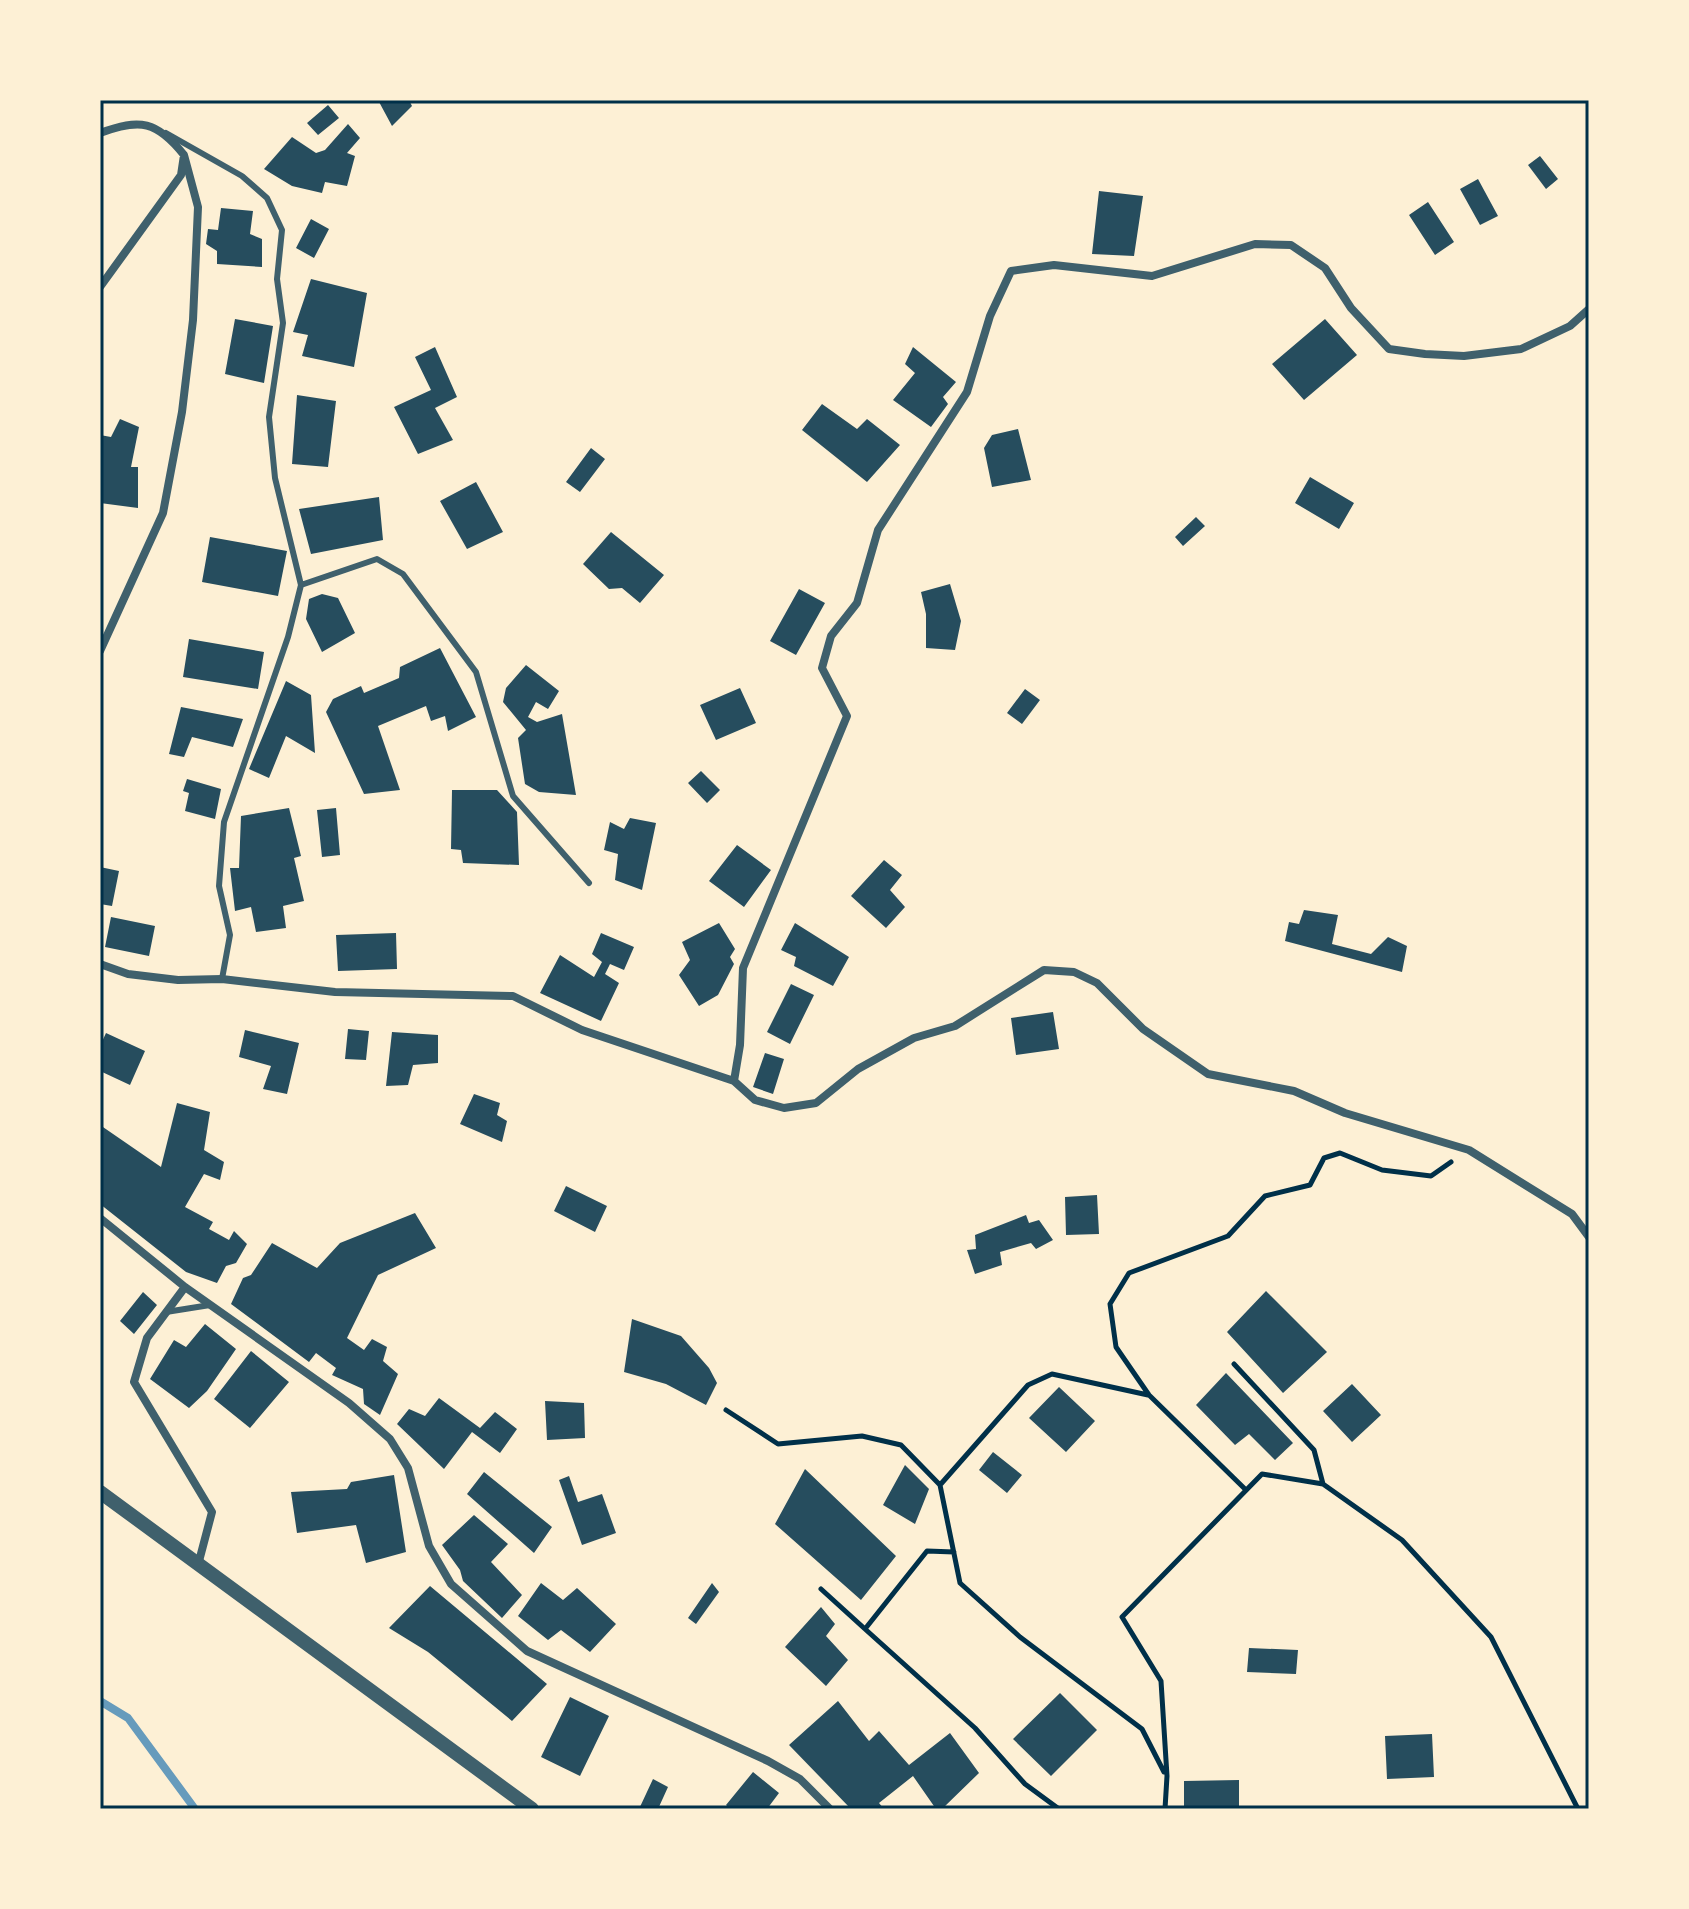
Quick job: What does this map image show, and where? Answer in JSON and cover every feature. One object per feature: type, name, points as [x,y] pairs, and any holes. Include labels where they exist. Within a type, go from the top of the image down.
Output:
[{"type":"street","points":[[100,133],[130,122],[166,133],[184,155],[198,207],[193,320],[182,412],[163,513],[100,651]]},
{"type":"street","points":[[100,287],[181,175],[184,155]]},
{"type":"street","points":[[734,1081],[740,1045],[743,968],[847,716],[822,668],[831,636],[857,603],[878,530],[967,392],[990,316],[1011,271],[1054,265],[1152,276],[1255,244],[1291,245],[1325,268],[1351,308],[1389,349],[1425,354],[1464,356],[1521,349],[1570,326],[1589,309]]},
{"type":"street","points":[[100,964],[128,974],[178,980],[222,979],[335,992],[513,996],[582,1030],[734,1081],[755,1100],[784,1108],[816,1103],[858,1069],[914,1038],[955,1026],[1044,970],[1074,972],[1097,983],[1143,1029],[1208,1074],[1294,1091],[1345,1113],[1469,1150],[1572,1214],[1589,1237]]},
{"type":"street","points":[[100,1218],[185,1287],[349,1403],[390,1439],[408,1468],[429,1546],[451,1584],[527,1651],[768,1761],[800,1779],[830,1809]]},
{"type":"street","points":[[185,1287],[147,1338],[134,1382],[212,1512],[198,1566]]},
{"type":"street","points":[[100,1492],[532,1809]]},
{"type":"lane","points":[[166,133],[242,176],[267,198],[282,230],[277,279],[283,323],[269,417],[275,478],[301,585],[288,637],[224,822],[219,886],[230,935],[222,979]]},
{"type":"lane","points":[[301,585],[377,559],[403,574],[476,672],[513,796],[589,883]]},
{"type":"lane","points":[[166,1312],[210,1305]]},
{"type":"path","points":[[1246,1490],[1149,1395],[1116,1347],[1110,1304],[1129,1273],[1228,1236],[1265,1196],[1310,1185],[1324,1158],[1340,1153],[1382,1170],[1431,1176],[1469,1150]]},
{"type":"path","points":[[1234,1364],[1314,1450],[1323,1484]]},
{"type":"path","points":[[940,1485],[1028,1385],[1052,1374],[1149,1395]]},
{"type":"path","points":[[726,1410],[778,1444],[862,1436],[901,1445],[940,1485],[960,1583],[1020,1637],[1142,1729],[1167,1776]]},
{"type":"path","points":[[1165,1809],[1167,1776],[1161,1681],[1122,1617],[1262,1474],[1323,1484],[1402,1540],[1491,1637],[1578,1809]]},
{"type":"path","points":[[865,1629],[927,1551],[954,1552]]},
{"type":"path","points":[[821,1589],[975,1728],[1025,1784],[1059,1809]]},
{"type":"building","points":[[378,100],[409,100],[412,106],[392,126]]},
{"type":"building","points":[[328,105],[339,118],[318,135],[307,123]]},
{"type":"building","points":[[348,124],[360,138],[347,153],[355,156],[347,186],[325,182],[322,193],[292,186],[264,169],[292,137],[316,153],[325,150]]},
{"type":"building","points":[[1540,156],[1558,179],[1546,189],[1528,165]]},
{"type":"building","points":[[1478,179],[1498,216],[1480,225],[1460,189]]},
{"type":"building","points":[[1099,191],[1143,196],[1134,256],[1092,254]]},
{"type":"building","points":[[1428,202],[1454,242],[1435,255],[1409,215]]},
{"type":"building","points":[[221,208],[253,211],[250,234],[262,239],[262,267],[217,264],[217,251],[206,244],[208,229],[218,230]]},
{"type":"building","points":[[311,219],[329,229],[314,258],[296,248]]},
{"type":"building","points":[[311,279],[367,293],[354,367],[302,356],[308,335],[293,332]]},
{"type":"building","points":[[235,319],[273,326],[264,383],[225,374]]},
{"type":"building","points":[[1325,319],[1357,355],[1304,400],[1272,364]]},
{"type":"building","points":[[435,347],[457,397],[435,408],[453,440],[418,454],[394,407],[431,390],[415,357]]},
{"type":"building","points":[[913,347],[956,382],[943,397],[948,404],[931,427],[893,400],[915,373],[905,364]]},
{"type":"building","points":[[297,395],[336,401],[328,467],[292,464]]},
{"type":"building","points":[[822,404],[857,429],[867,419],[900,445],[867,482],[802,430]]},
{"type":"building","points":[[120,419],[139,427],[131,467],[138,467],[138,508],[100,503],[100,435],[111,437]]},
{"type":"building","points":[[1018,429],[1031,480],[992,487],[984,448],[992,435]]},
{"type":"building","points":[[591,448],[605,459],[580,492],[566,482]]},
{"type":"building","points":[[1310,477],[1354,503],[1339,529],[1295,503]]},
{"type":"building","points":[[476,482],[503,532],[467,549],[440,501]]},
{"type":"building","points":[[379,497],[383,540],[311,554],[299,509]]},
{"type":"building","points":[[1196,517],[1205,526],[1183,546],[1175,537]]},
{"type":"building","points":[[611,532],[664,575],[640,603],[622,588],[609,589],[583,564]]},
{"type":"building","points":[[210,537],[287,551],[278,596],[202,582]]},
{"type":"building","points":[[950,584],[961,621],[955,650],[926,648],[926,614],[921,592]]},
{"type":"building","points":[[799,589],[825,603],[796,655],[770,641]]},
{"type":"building","points":[[322,594],[338,598],[355,633],[322,652],[306,619],[309,599]]},
{"type":"building","points":[[189,639],[264,652],[258,689],[183,677]]},
{"type":"building","points":[[440,648],[476,717],[448,731],[445,716],[431,721],[426,706],[378,726],[400,790],[364,794],[326,712],[333,699],[361,686],[364,693],[399,678],[400,667]]},
{"type":"building","points":[[526,665],[559,691],[548,709],[536,702],[528,717],[537,722],[562,714],[576,795],[539,792],[525,784],[518,738],[526,730],[503,702],[506,688]]},
{"type":"building","points":[[286,681],[311,695],[315,753],[286,736],[269,778],[249,769]]},
{"type":"building","points":[[740,688],[756,723],[716,740],[700,705]]},
{"type":"building","points":[[1025,689],[1040,700],[1022,724],[1007,713]]},
{"type":"building","points":[[181,707],[243,719],[233,747],[192,737],[184,757],[169,754]]},
{"type":"building","points":[[701,771],[720,790],[707,803],[688,783]]},
{"type":"building","points":[[187,779],[221,789],[215,819],[185,811],[189,793],[183,791]]},
{"type":"building","points":[[452,790],[497,790],[517,812],[519,865],[463,863],[461,850],[451,849]]},
{"type":"building","points":[[289,808],[301,856],[294,858],[304,901],[283,906],[286,928],[256,932],[251,907],[235,911],[230,868],[239,868],[241,816]]},
{"type":"building","points":[[336,808],[340,855],[322,857],[317,810]]},
{"type":"building","points":[[630,818],[656,823],[642,890],[615,880],[618,854],[604,850],[610,822],[624,829]]},
{"type":"building","points":[[737,845],[771,870],[744,907],[709,881]]},
{"type":"building","points":[[884,860],[902,875],[890,890],[905,907],[886,928],[851,896]]},
{"type":"building","points":[[100,867],[119,871],[112,906],[100,904]]},
{"type":"building","points":[[1304,910],[1338,915],[1332,944],[1371,954],[1388,937],[1407,946],[1402,972],[1285,941],[1289,922],[1299,924]]},
{"type":"building","points":[[111,917],[155,926],[149,956],[105,947]]},
{"type":"building","points":[[719,923],[735,949],[730,957],[734,964],[718,995],[699,1006],[679,975],[690,960],[682,942]]},
{"type":"building","points":[[795,923],[849,957],[833,986],[794,966],[796,957],[781,950]]},
{"type":"building","points":[[396,933],[397,969],[338,971],[336,935]]},
{"type":"building","points":[[601,933],[634,947],[624,970],[610,964],[605,974],[619,983],[601,1021],[540,993],[560,955],[594,977],[602,962],[592,954]]},
{"type":"building","points":[[791,984],[814,995],[790,1044],[767,1032]]},
{"type":"building","points":[[1053,1012],[1059,1049],[1016,1055],[1011,1018]]},
{"type":"building","points":[[348,1029],[369,1031],[366,1060],[345,1059]]},
{"type":"building","points":[[245,1030],[299,1043],[287,1094],[263,1089],[271,1066],[239,1057]]},
{"type":"building","points":[[392,1032],[438,1035],[438,1063],[413,1065],[408,1085],[386,1086]]},
{"type":"building","points":[[106,1033],[145,1051],[130,1085],[100,1071],[100,1046]]},
{"type":"building","points":[[765,1053],[784,1059],[773,1094],[753,1087]]},
{"type":"building","points":[[474,1094],[500,1103],[497,1115],[507,1121],[502,1142],[460,1124]]},
{"type":"building","points":[[177,1103],[210,1112],[204,1150],[224,1162],[220,1180],[204,1174],[185,1207],[213,1222],[209,1229],[229,1240],[234,1231],[247,1244],[236,1263],[226,1266],[217,1283],[186,1272],[100,1204],[100,1125],[161,1167]]},
{"type":"building","points":[[566,1186],[607,1206],[595,1232],[554,1211]]},
{"type":"building","points":[[1097,1195],[1099,1234],[1066,1235],[1065,1197]]},
{"type":"building","points":[[415,1213],[436,1248],[378,1275],[347,1338],[364,1350],[372,1339],[387,1347],[383,1361],[398,1374],[380,1415],[364,1404],[363,1389],[332,1375],[336,1368],[316,1353],[309,1362],[231,1304],[243,1278],[251,1275],[272,1243],[317,1268],[340,1243]]},
{"type":"building","points":[[1026,1215],[1029,1223],[1039,1220],[1053,1240],[1036,1249],[1031,1243],[1000,1252],[1002,1265],[975,1274],[967,1250],[976,1249],[975,1235]]},
{"type":"building","points":[[1266,1291],[1327,1352],[1283,1393],[1227,1332]]},
{"type":"building","points":[[143,1292],[157,1305],[134,1334],[120,1321]]},
{"type":"building","points":[[632,1319],[681,1336],[709,1368],[717,1383],[706,1405],[666,1384],[624,1372]]},
{"type":"building","points":[[205,1324],[236,1349],[207,1391],[189,1408],[150,1379],[174,1340],[186,1347]]},
{"type":"building","points":[[251,1351],[289,1382],[250,1428],[214,1399]]},
{"type":"building","points":[[1226,1373],[1293,1443],[1275,1460],[1249,1434],[1235,1445],[1196,1405]]},
{"type":"building","points":[[1352,1384],[1381,1415],[1352,1442],[1323,1411]]},
{"type":"building","points":[[1059,1387],[1095,1421],[1066,1452],[1029,1418]]},
{"type":"building","points":[[439,1398],[480,1428],[495,1412],[517,1429],[500,1453],[472,1432],[444,1469],[397,1424],[409,1409],[425,1416]]},
{"type":"building","points":[[545,1401],[584,1403],[585,1438],[547,1440]]},
{"type":"building","points":[[993,1452],[1022,1475],[1007,1493],[979,1470]]},
{"type":"building","points":[[905,1465],[929,1489],[915,1524],[883,1505]]},
{"type":"building","points":[[805,1469],[896,1556],[861,1600],[775,1524]]},
{"type":"building","points":[[484,1472],[552,1527],[534,1553],[467,1494]]},
{"type":"building","points":[[394,1475],[406,1552],[366,1563],[356,1525],[297,1533],[291,1492],[347,1489],[351,1482]]},
{"type":"building","points":[[569,1476],[578,1502],[602,1494],[616,1533],[582,1545],[559,1480]]},
{"type":"building","points":[[474,1515],[508,1544],[491,1562],[522,1595],[502,1618],[463,1581],[460,1570],[442,1545]]},
{"type":"building","points":[[541,1583],[563,1600],[577,1588],[616,1624],[590,1652],[561,1630],[548,1640],[518,1616]]},
{"type":"building","points":[[712,1583],[719,1592],[696,1624],[688,1618]]},
{"type":"building","points":[[430,1586],[547,1684],[512,1721],[428,1652],[389,1628]]},
{"type":"building","points":[[821,1607],[835,1624],[826,1636],[848,1660],[826,1686],[785,1647]]},
{"type":"building","points":[[1249,1648],[1298,1650],[1296,1674],[1247,1672]]},
{"type":"building","points":[[1060,1693],[1097,1730],[1051,1776],[1013,1739]]},
{"type":"building","points":[[570,1697],[609,1716],[580,1776],[541,1757]]},
{"type":"building","points":[[838,1701],[869,1741],[879,1731],[909,1765],[950,1733],[979,1773],[942,1809],[936,1809],[913,1776],[879,1803],[884,1809],[851,1809],[789,1745]]},
{"type":"building","points":[[1432,1734],[1434,1777],[1387,1779],[1385,1736]]},
{"type":"building","points":[[753,1772],[779,1793],[767,1809],[730,1809],[726,1805]]},
{"type":"building","points":[[653,1779],[668,1787],[658,1809],[639,1809]]},
{"type":"building","points":[[1239,1780],[1239,1809],[1184,1809],[1184,1781]]},
{"type":"waterway","points":[[100,1701],[128,1718],[195,1809]]}]
